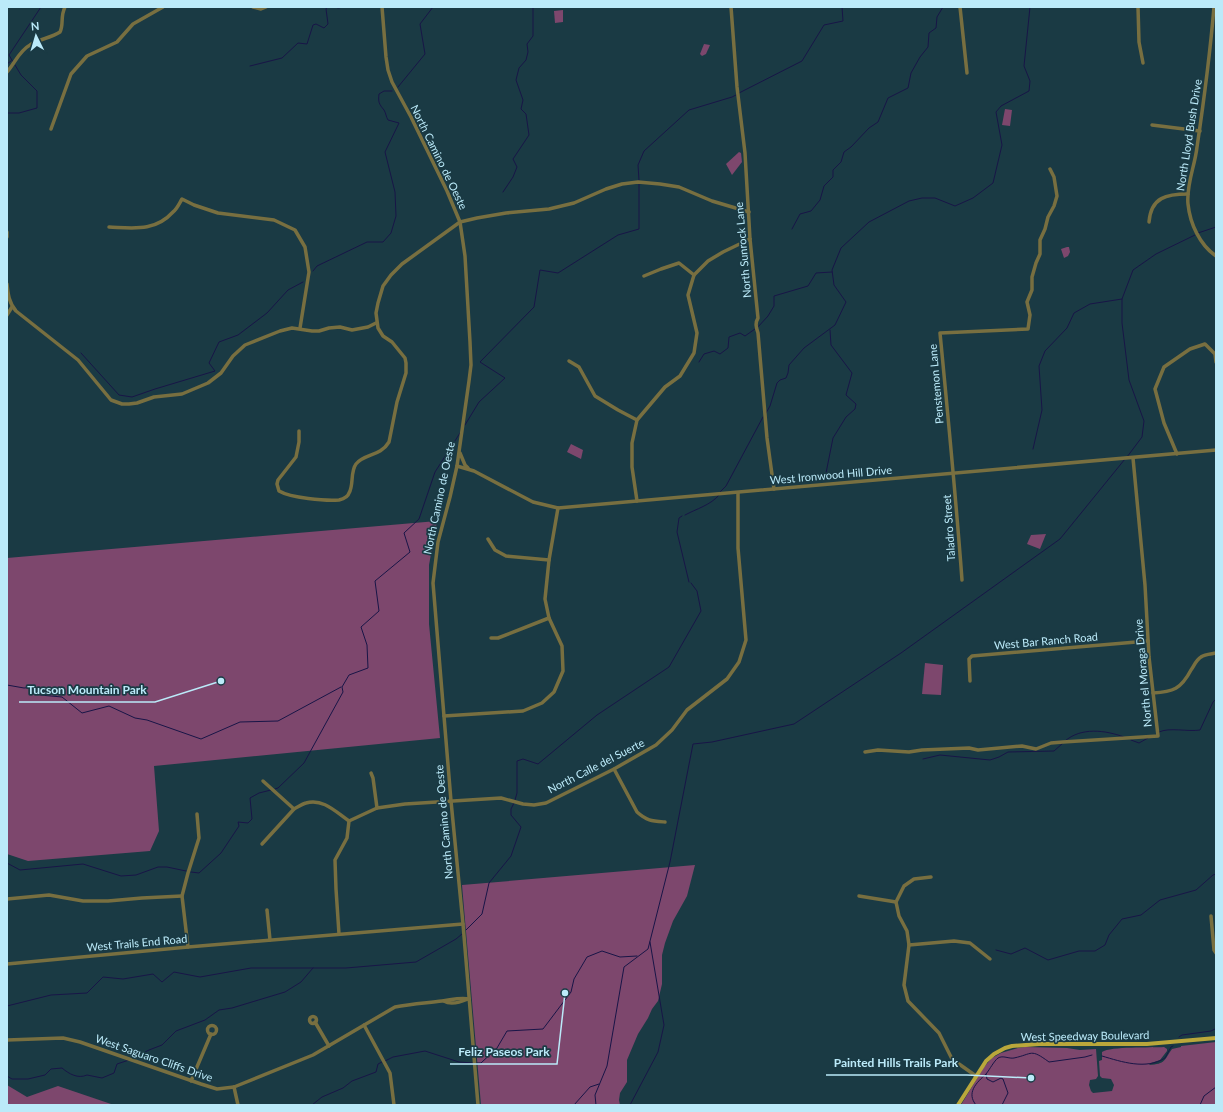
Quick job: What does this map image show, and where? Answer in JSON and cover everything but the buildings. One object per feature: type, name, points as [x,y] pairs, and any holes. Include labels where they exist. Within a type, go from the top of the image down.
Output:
[{"type":"main road","name":"West Speedway Boulevard","points":[[958,1105],[986,1061],[994,1054],[1012,1046],[1039,1044],[1147,1044],[1216,1038]]},
{"type":"street","points":[[7,72],[22,50],[29,45],[60,32],[62,27],[62,12],[65,7]]},
{"type":"street","points":[[51,129],[71,74],[87,56],[117,42],[133,24],[163,7]]},
{"type":"street","points":[[253,7],[261,9],[266,7]]},
{"type":"street","name":"North Camino de Oeste","points":[[382,7],[388,70],[392,82],[429,153],[460,222],[465,256],[471,365],[457,466],[438,542],[433,583],[478,1105]]},
{"type":"street","name":"North Sunrock Lane","points":[[731,7],[738,94],[743,127],[750,239],[758,318],[756,321],[756,326],[758,333],[767,438],[774,490]]},
{"type":"street","points":[[960,7],[967,73]]},
{"type":"street","points":[[1138,7],[1139,42],[1143,63]]},
{"type":"street","name":"North Lloyd Bush Drive","points":[[1214,7],[1207,84],[1195,161],[1188,194],[1190,215],[1197,234],[1205,247],[1216,256]]},
{"type":"street","points":[[1152,125],[1200,132]]},
{"type":"street","name":"Penstemon Lane","points":[[954,474],[949,439],[940,333],[1028,329],[1030,315],[1027,302],[1032,290],[1032,277],[1040,254],[1040,240],[1057,196],[1054,177],[1050,168]]},
{"type":"street","points":[[299,431],[296,457],[293,463],[278,480],[277,484],[279,491],[309,498],[344,499],[349,494],[352,475],[356,464],[364,458],[380,452],[389,442],[397,402],[406,372],[406,363],[404,358],[392,342],[383,336],[376,323],[378,303],[384,286],[391,275],[402,264],[460,222],[506,213],[555,208],[574,203],[606,189],[622,184],[638,182],[679,187],[712,201],[749,212]]},
{"type":"street","points":[[1149,222],[1151,211],[1159,200],[1165,196],[1188,194]]},
{"type":"street","points":[[109,227],[144,228],[156,224],[166,219],[174,212],[182,199],[194,206],[218,213],[274,220],[295,230],[305,247],[309,272],[300,328]]},
{"type":"street","points":[[7,232],[7,237]]},
{"type":"street","points":[[637,501],[632,467],[632,443],[637,420],[665,387],[680,376],[694,353],[697,333],[688,295],[694,275],[708,261],[750,239]]},
{"type":"street","points":[[644,276],[679,263],[694,275]]},
{"type":"street","points":[[7,284],[12,306],[16,311],[78,360],[111,400],[122,404],[137,403],[162,395],[177,395],[186,393],[214,380],[233,356],[245,344],[280,331],[300,328],[319,331],[340,327],[352,330],[364,328],[376,323]]},
{"type":"street","points":[[7,315],[12,306]]},
{"type":"street","points":[[1177,454],[1164,422],[1155,389],[1164,367],[1190,349],[1206,344],[1215,354],[1216,362]]},
{"type":"street","points":[[569,362],[579,367],[595,396],[637,420]]},
{"type":"street","name":"West Ironwood Hill Drive","points":[[457,466],[471,470],[533,502],[558,508],[1216,450]]},
{"type":"street","points":[[459,451],[465,465],[471,470]]},
{"type":"street","name":"North el Moraga Drive","points":[[865,752],[878,750],[909,752],[969,748],[978,750],[1022,746],[1036,749],[1051,743],[1158,736],[1148,641],[1149,636],[1145,585],[1133,458]]},
{"type":"street","name":"Taladro Street","points":[[954,474],[962,580]]},
{"type":"street","name":"North Calle del Suerte","points":[[349,821],[377,808],[405,804],[501,798],[534,805],[546,803],[614,769],[656,745],[672,730],[687,710],[727,679],[739,662],[746,640],[738,548],[738,493]]},
{"type":"street","points":[[444,716],[523,711],[542,703],[554,692],[563,671],[562,646],[549,618],[545,599],[549,560],[558,508]]},
{"type":"street","points":[[488,539],[495,550],[506,556],[549,560]]},
{"type":"street","points":[[491,638],[498,638],[549,618]]},
{"type":"street","name":"West Bar Ranch Road","points":[[970,682],[969,660],[972,656],[1148,641]]},
{"type":"street","points":[[1153,693],[1168,692],[1179,687],[1187,678],[1194,664],[1201,657],[1216,653]]},
{"type":"street","points":[[614,769],[637,812],[651,821],[665,822]]},
{"type":"street","points":[[371,773],[377,808]]},
{"type":"street","points":[[263,781],[294,809]]},
{"type":"street","points":[[262,844],[294,809],[306,803],[315,802],[326,804],[349,821],[347,838],[335,860],[339,934]]},
{"type":"street","points":[[188,947],[182,896],[199,838],[197,814]]},
{"type":"street","points":[[931,877],[914,878],[904,886],[896,902],[899,916],[907,931],[909,945],[904,985],[908,1001],[939,1033],[952,1059],[976,1076]]},
{"type":"street","points":[[7,899],[49,895],[83,901],[108,901],[182,896]]},
{"type":"street","points":[[859,896],[896,902]]},
{"type":"street","points":[[267,910],[270,940]]},
{"type":"street","points":[[1211,916],[1214,950],[1216,953]]},
{"type":"street","name":"West Trails End Road","points":[[7,964],[463,924]]},
{"type":"street","points":[[909,945],[954,941],[970,942],[990,959]]},
{"type":"street","name":"West Saguaro Cliffs Drive","points":[[7,1040],[63,1038],[80,1042],[191,1081],[218,1088],[234,1087],[313,1055],[395,1007],[464,998],[470,999]]},
{"type":"street","points":[[315,1022],[329,1046]]},
{"type":"street","points":[[364,1025],[390,1074],[394,1105]]},
{"type":"street","points":[[191,1081],[211,1034]]},
{"type":"street","points":[[234,1087],[238,1105]]},
{"type":"shaded area","points":[[563,10],[563,22],[555,23],[554,11]]},
{"type":"shaded area","points":[[704,44],[710,45],[706,54],[702,56],[700,54]]},
{"type":"shaded area","points":[[1005,109],[1012,110],[1010,126],[1002,125]]},
{"type":"shaded area","points":[[739,152],[741,153],[742,162],[732,175],[726,164]]},
{"type":"shaded area","points":[[1069,247],[1070,252],[1068,256],[1064,258],[1061,249]]},
{"type":"shaded area","points":[[571,444],[583,450],[581,459],[567,452]]},
{"type":"shaded area","points":[[437,521],[429,565],[429,624],[440,738],[154,766],[159,831],[150,851],[28,861],[7,854],[7,558]]},
{"type":"shaded area","points":[[1046,534],[1040,549],[1027,544],[1031,535]]},
{"type":"shaded area","points":[[925,663],[943,665],[941,695],[922,694]]},
{"type":"shaded area","points":[[695,865],[687,896],[673,921],[665,943],[662,955],[662,984],[658,1001],[638,1034],[627,1060],[627,1082],[620,1093],[620,1105],[481,1105],[462,885]]},
{"type":"shaded area","points":[[1216,1042],[1216,1105],[961,1105],[984,1067],[992,1058],[1001,1053],[1018,1048],[1067,1048],[1080,1050],[1096,1049],[1098,1076],[1096,1079],[1090,1080],[1089,1085],[1093,1093],[1112,1091],[1114,1085],[1111,1079],[1102,1078],[1100,1076],[1099,1061],[1102,1060],[1102,1052],[1122,1048],[1164,1047],[1167,1049],[1160,1060],[1149,1065],[1159,1064],[1164,1061],[1172,1049],[1181,1046]]},
{"type":"shaded area","points":[[7,1085],[27,1097],[58,1086],[114,1105],[7,1105]]},
{"type":"waterway","points":[[13,62],[9,55],[41,7]]},
{"type":"waterway","points":[[250,66],[282,58],[298,43],[307,44],[313,25],[316,24],[324,28],[328,24],[327,7]]},
{"type":"waterway","points":[[335,7],[344,7]]},
{"type":"waterway","points":[[398,87],[425,54],[420,24],[433,7]]},
{"type":"waterway","points":[[503,192],[513,177],[517,167],[513,159],[529,135],[526,114],[521,109],[523,100],[516,80],[519,68],[526,60],[528,52],[527,44],[533,36],[533,7]]},
{"type":"waterway","points":[[739,93],[802,61],[824,25],[843,21],[842,7]]},
{"type":"waterway","points":[[792,229],[800,214],[811,211],[820,200],[824,186],[833,177],[833,170],[841,162],[844,152],[851,147],[869,128],[878,122],[888,98],[908,88],[911,73],[920,57],[928,47],[929,33],[936,28],[937,17],[943,7]]},
{"type":"waterway","points":[[766,413],[770,406],[777,383],[786,378],[789,365],[804,348],[835,325],[846,302],[834,285],[832,270],[841,248],[869,222],[909,201],[922,198],[935,198],[955,206],[973,198],[993,183],[1002,145],[996,112],[1001,106],[1029,91],[1030,81],[1024,66],[1030,7]]},
{"type":"waterway","points":[[7,64],[11,61]]},
{"type":"waterway","points":[[7,113],[19,113],[37,108],[37,91],[21,75],[15,65]]},
{"type":"waterway","points":[[313,271],[317,266],[367,242],[383,242],[391,233],[396,216],[395,192],[385,152],[399,123],[388,120],[385,111],[380,104],[379,94],[384,91],[392,91]]},
{"type":"waterway","points":[[639,180],[638,165],[644,151],[689,110],[736,95]]},
{"type":"waterway","points":[[465,425],[479,402],[505,378],[480,362],[534,307],[540,270],[558,273],[618,235],[639,229],[639,184]]},
{"type":"waterway","points":[[1198,233],[1216,227]]},
{"type":"waterway","points":[[1127,457],[1142,437],[1144,421],[1129,380],[1122,323],[1122,299],[1133,270],[1156,254],[1195,235]]},
{"type":"waterway","points":[[757,328],[768,316],[774,306],[774,296],[808,286],[816,273],[832,272]]},
{"type":"waterway","points":[[81,353],[119,395],[132,397],[215,371],[209,363],[219,342],[238,335],[267,313],[288,290],[303,282]]},
{"type":"waterway","points":[[1033,449],[1042,410],[1039,366],[1045,351],[1067,328],[1074,313],[1090,304],[1122,299]]},
{"type":"waterway","points":[[699,362],[704,354],[714,351],[720,354],[728,348],[729,337],[740,333],[745,336],[755,329]]},
{"type":"waterway","points":[[825,478],[833,438],[846,417],[855,409],[856,404],[846,395],[852,373],[831,345],[830,330]]},
{"type":"waterway","points":[[720,492],[726,486],[763,417]]},
{"type":"waterway","points":[[275,789],[278,788],[304,763],[343,692],[342,687],[349,675],[368,668],[367,645],[361,627],[379,611],[375,581],[410,552],[404,533],[419,519],[435,472],[460,433]]},
{"type":"waterway","points":[[596,1105],[595,1095],[607,1066],[624,967],[648,949],[670,862],[693,744],[712,742],[794,724],[901,653],[1060,539],[1125,459]]},
{"type":"waterway","points":[[685,515],[708,504],[719,495]]},
{"type":"waterway","points":[[682,516],[679,518],[677,532],[689,582]]},
{"type":"waterway","points":[[515,800],[517,793],[517,761],[523,759],[538,764],[597,715],[669,667],[701,611],[697,591],[691,583]]},
{"type":"waterway","points":[[7,685],[24,688],[35,687],[39,690],[40,695],[62,697],[82,713],[109,706],[135,718],[147,720],[201,739],[240,722],[278,721],[341,687]]},
{"type":"waterway","points":[[1159,732],[1168,730],[1200,730],[1213,702],[1216,699]]},
{"type":"waterway","points":[[1065,741],[1078,733],[1093,731],[1101,731],[1124,737]]},
{"type":"waterway","points":[[1131,740],[1139,743],[1148,738]]},
{"type":"waterway","points":[[923,759],[940,755],[990,760],[1008,752],[1054,751],[1063,743]]},
{"type":"waterway","points":[[191,872],[199,873],[221,853],[239,826],[238,822],[248,823],[252,819],[250,798],[259,793],[271,790]]},
{"type":"waterway","points":[[466,930],[482,914],[489,883],[511,856],[521,827],[511,815],[511,809],[514,803]]},
{"type":"waterway","points":[[7,863],[20,870],[83,864],[121,876],[136,875],[158,867],[167,867],[186,871]]},
{"type":"waterway","points":[[996,950],[1011,954],[1025,948],[1048,960],[1079,951],[1095,951],[1105,945],[1109,935],[1122,919],[1141,915],[1160,900],[1196,890],[1216,874]]},
{"type":"waterway","points":[[7,1006],[51,995],[87,993],[103,977],[123,979],[153,974],[162,982],[174,972],[200,977],[251,968],[346,968],[416,962],[462,934]]},
{"type":"waterway","points":[[630,1105],[658,1052],[664,1025],[650,942]]},
{"type":"waterway","points":[[476,1063],[481,1063],[497,1048],[507,1031],[543,1029],[571,992],[574,979],[587,957],[602,951],[620,957],[637,956]]},
{"type":"waterway","points":[[132,1059],[162,1045],[176,1031],[205,1020],[219,1010],[232,1008],[285,992],[301,982],[313,968]]},
{"type":"waterway","points":[[1179,1037],[1182,1035],[1211,1031],[1215,1029]]},
{"type":"waterway","points":[[1102,1056],[1134,1064],[1150,1064],[1165,1058],[1173,1046]]},
{"type":"waterway","points":[[385,1061],[393,1057],[425,1051],[459,1062],[473,1063]]},
{"type":"waterway","points":[[1002,1105],[1008,1093],[1003,1079],[1001,1078],[993,1082],[987,1079],[986,1074],[998,1058],[1014,1058],[1032,1053],[1049,1062],[1092,1055]]},
{"type":"waterway","points":[[7,1076],[12,1079],[28,1079],[45,1075],[51,1069],[62,1068],[77,1076],[87,1075],[102,1078],[114,1073],[117,1064],[129,1060]]},
{"type":"waterway","points":[[312,1105],[322,1097],[343,1088],[352,1081],[376,1072],[378,1064],[382,1062]]},
{"type":"waterway","points":[[976,1105],[973,1101],[972,1092],[979,1081],[986,1074]]},
{"type":"waterway","points":[[574,1105],[590,1087],[599,1084]]},
{"type":"waterway","points":[[1200,1105],[1204,1096],[1216,1087]]},
{"type":"place","name":"Tucson Mountain Park","points":[[221,681]]},
{"type":"place","name":"Feliz Paseos Park","points":[[565,993]]},
{"type":"place","name":"Painted Hills Trails Park","points":[[1031,1078]]}]
